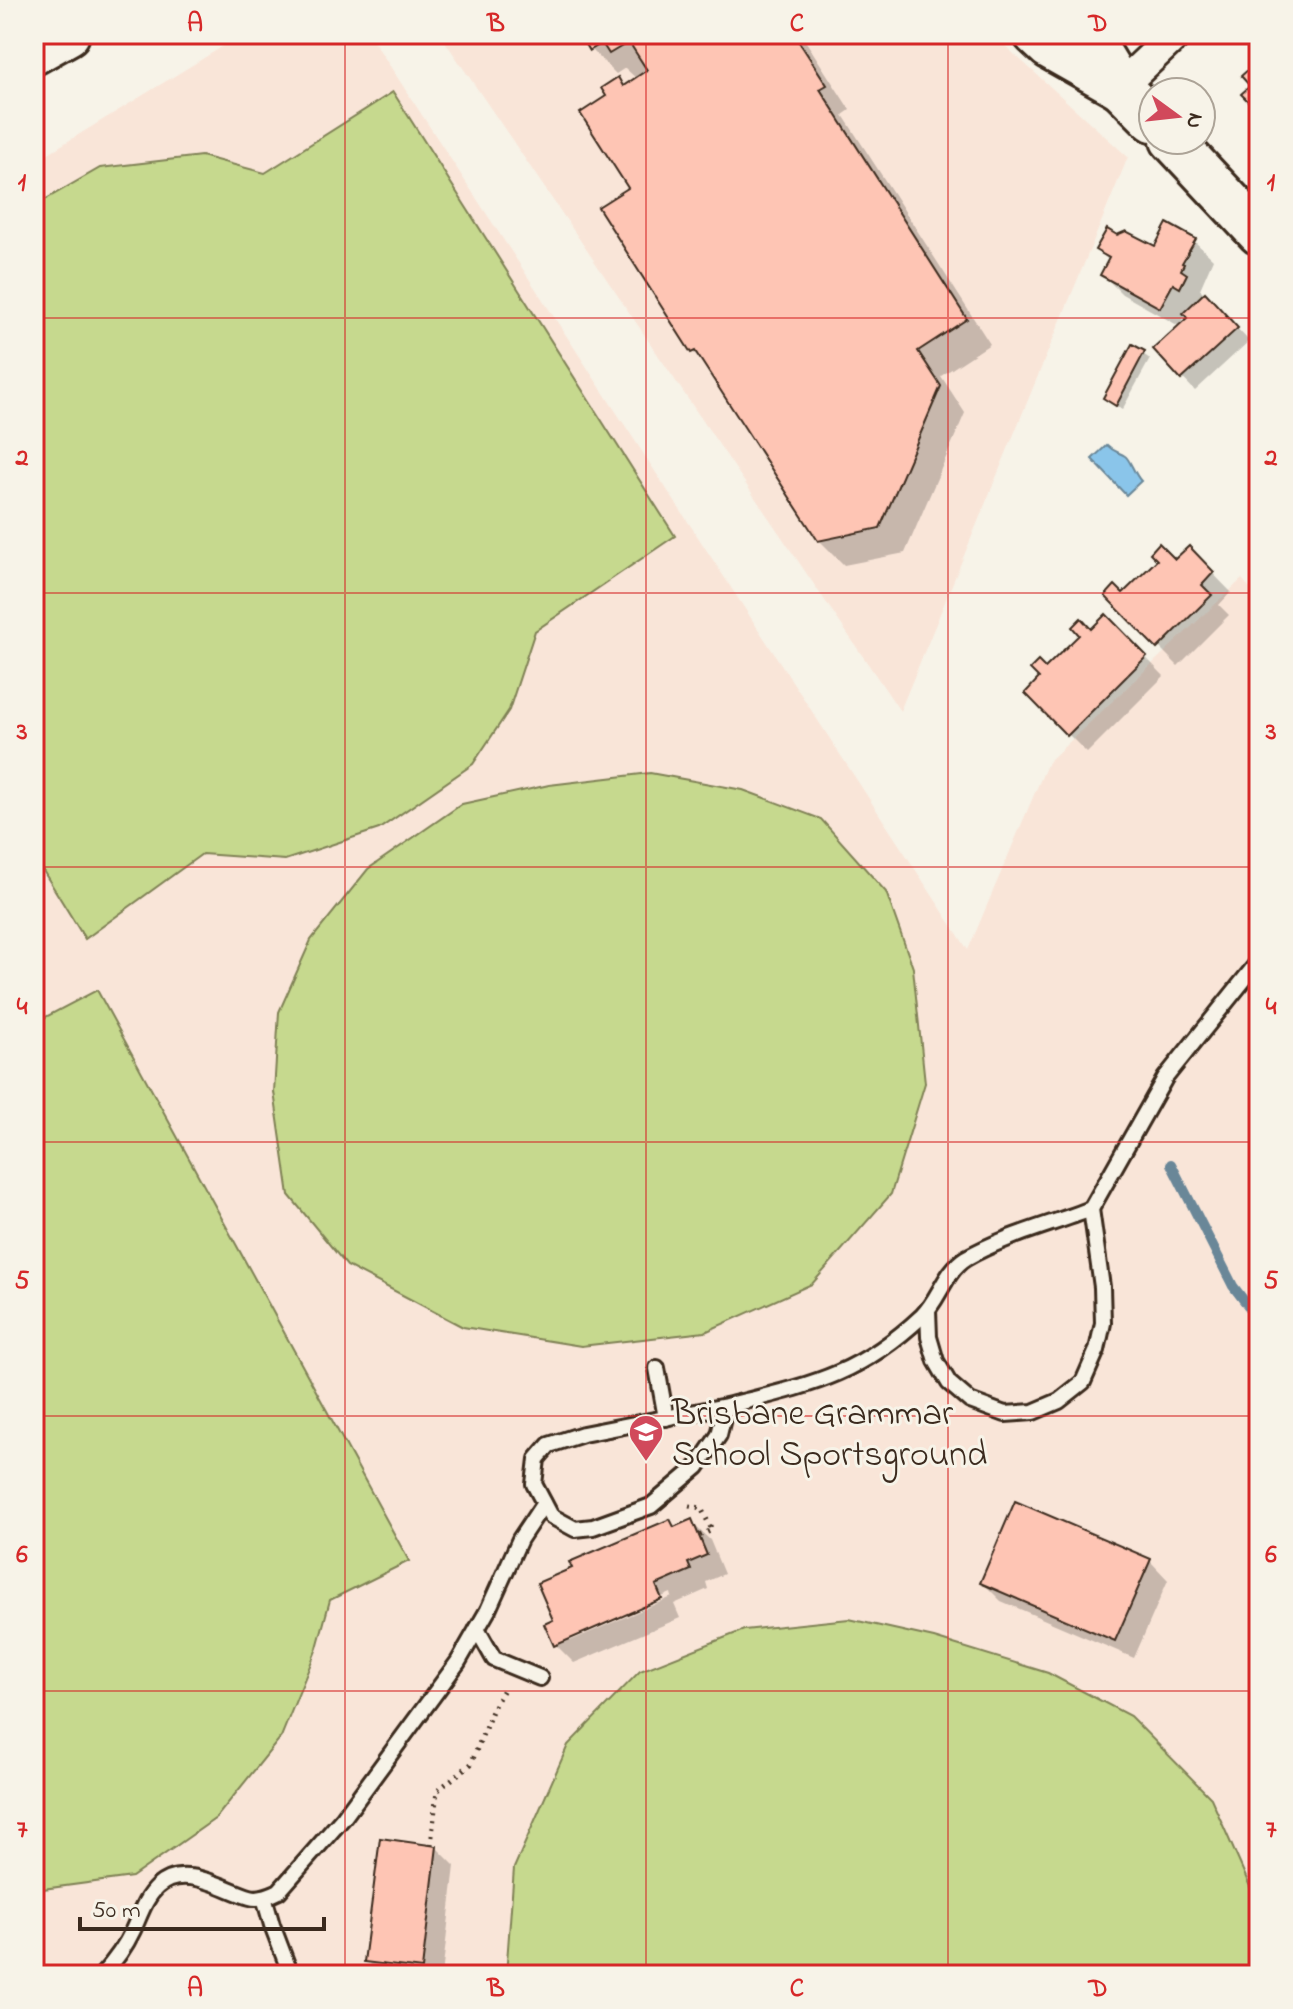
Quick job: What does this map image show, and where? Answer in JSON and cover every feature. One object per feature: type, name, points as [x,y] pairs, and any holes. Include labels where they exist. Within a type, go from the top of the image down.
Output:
[{"type":"main road","points":[[34,53],[68,34]]},
{"type":"main road","points":[[1035,34],[1049,47],[1120,87]]},
{"type":"main road","points":[[1088,34],[1120,87],[1137,104]]},
{"type":"main road","points":[[1187,156],[1259,233]]},
{"type":"street","points":[[1120,87],[1176,34]]},
{"type":"lane","points":[[928,1310],[929,1337],[936,1361],[949,1383],[970,1401],[1005,1414],[1033,1412],[1059,1401],[1083,1382],[1097,1350],[1103,1323],[1102,1287],[1091,1209],[1165,1078],[1259,961]]},
{"type":"lane","points":[[726,1406],[719,1435],[697,1467],[651,1506],[593,1527],[575,1529],[551,1516],[534,1484],[537,1459],[549,1445],[583,1434],[726,1406],[813,1385],[857,1366],[898,1339],[928,1310],[963,1260],[1091,1209]]},
{"type":"lane","points":[[657,1368],[666,1418]]},
{"type":"lane","points":[[102,1975],[117,1959],[143,1906],[158,1885],[181,1876],[232,1888],[252,1898],[279,1891],[344,1817],[458,1662],[488,1610],[520,1539],[544,1503]]},
{"type":"lane","points":[[477,1629],[494,1659],[540,1678]]},
{"type":"lane","points":[[264,1897],[291,1975]]},
{"type":"path","points":[[681,1509],[692,1504],[705,1512],[712,1530],[699,1536]]},
{"type":"path","points":[[431,1845],[437,1791],[471,1764],[494,1706],[517,1668]]},
{"type":"shaded area","name":"Brisbane Grammar School Sportsground","points":[[243,34],[369,34],[968,950],[1048,762],[1242,579],[1259,599],[1259,1975],[34,1975],[34,162]]},
{"type":"shaded area","points":[[440,34],[992,34],[1128,157],[900,711]]},
{"type":"green space","points":[[393,92],[675,536],[535,631],[509,710],[473,764],[379,829],[285,860],[202,854],[85,939],[34,856],[34,206],[100,168],[201,156],[265,173]]},
{"type":"green space","points":[[650,773],[743,790],[821,819],[886,892],[913,968],[925,1083],[891,1194],[812,1284],[705,1332],[581,1346],[463,1327],[347,1266],[289,1195],[274,1092],[279,1012],[311,940],[368,869],[462,804],[549,785]]},
{"type":"green space","points":[[97,990],[409,1561],[330,1600],[317,1648],[281,1737],[216,1818],[132,1877],[35,1890],[34,1023]]},
{"type":"green space","points":[[849,1619],[934,1638],[1048,1673],[1130,1716],[1211,1798],[1259,1907],[1259,1975],[506,1975],[514,1868],[568,1745],[640,1671],[744,1630]]},
{"type":"water","points":[[1107,445],[1127,458],[1141,481],[1126,495],[1092,459]]},
{"type":"building","points":[[579,34],[794,34],[827,85],[820,89],[967,319],[918,351],[941,386],[880,528],[818,541],[695,351],[691,353],[598,207],[628,188],[580,113],[606,96],[601,88],[618,77],[623,86],[647,70],[629,42],[609,54],[602,43],[589,51]]},
{"type":"building","points":[[1259,60],[1259,105],[1252,97],[1248,101],[1241,94],[1250,86],[1241,76]]},
{"type":"building","points":[[1167,223],[1196,239],[1182,263],[1181,270],[1187,274],[1180,288],[1173,284],[1160,308],[1100,275],[1109,258],[1095,250],[1107,229],[1117,235],[1126,231],[1155,246]]},
{"type":"building","points":[[1205,292],[1238,328],[1181,380],[1153,349],[1187,318],[1183,313]]},
{"type":"building","points":[[1132,344],[1145,351],[1116,406],[1103,398]]},
{"type":"building","points":[[1159,543],[1175,559],[1189,546],[1214,572],[1202,585],[1212,595],[1157,649],[1105,596],[1115,585],[1123,593],[1157,560],[1150,553]]},
{"type":"building","points":[[1106,614],[1147,656],[1067,736],[1025,693],[1039,678],[1030,669],[1038,661],[1045,668],[1079,635],[1072,627],[1081,618],[1091,629]]},
{"type":"building","points":[[1015,1501],[1151,1559],[1115,1641],[980,1583]]},
{"type":"building","points":[[670,1519],[674,1527],[692,1519],[707,1555],[688,1563],[691,1570],[656,1585],[662,1599],[554,1646],[544,1624],[553,1620],[537,1583],[572,1568],[569,1562]]},
{"type":"building","points":[[380,1838],[437,1846],[422,1969],[364,1962]]},
{"type":"waterway","points":[[1171,1164],[1233,1286],[1259,1320]]},
{"type":"place","name":"Brisbane Grammar School Sportsground","points":[[646,1463]]}]
